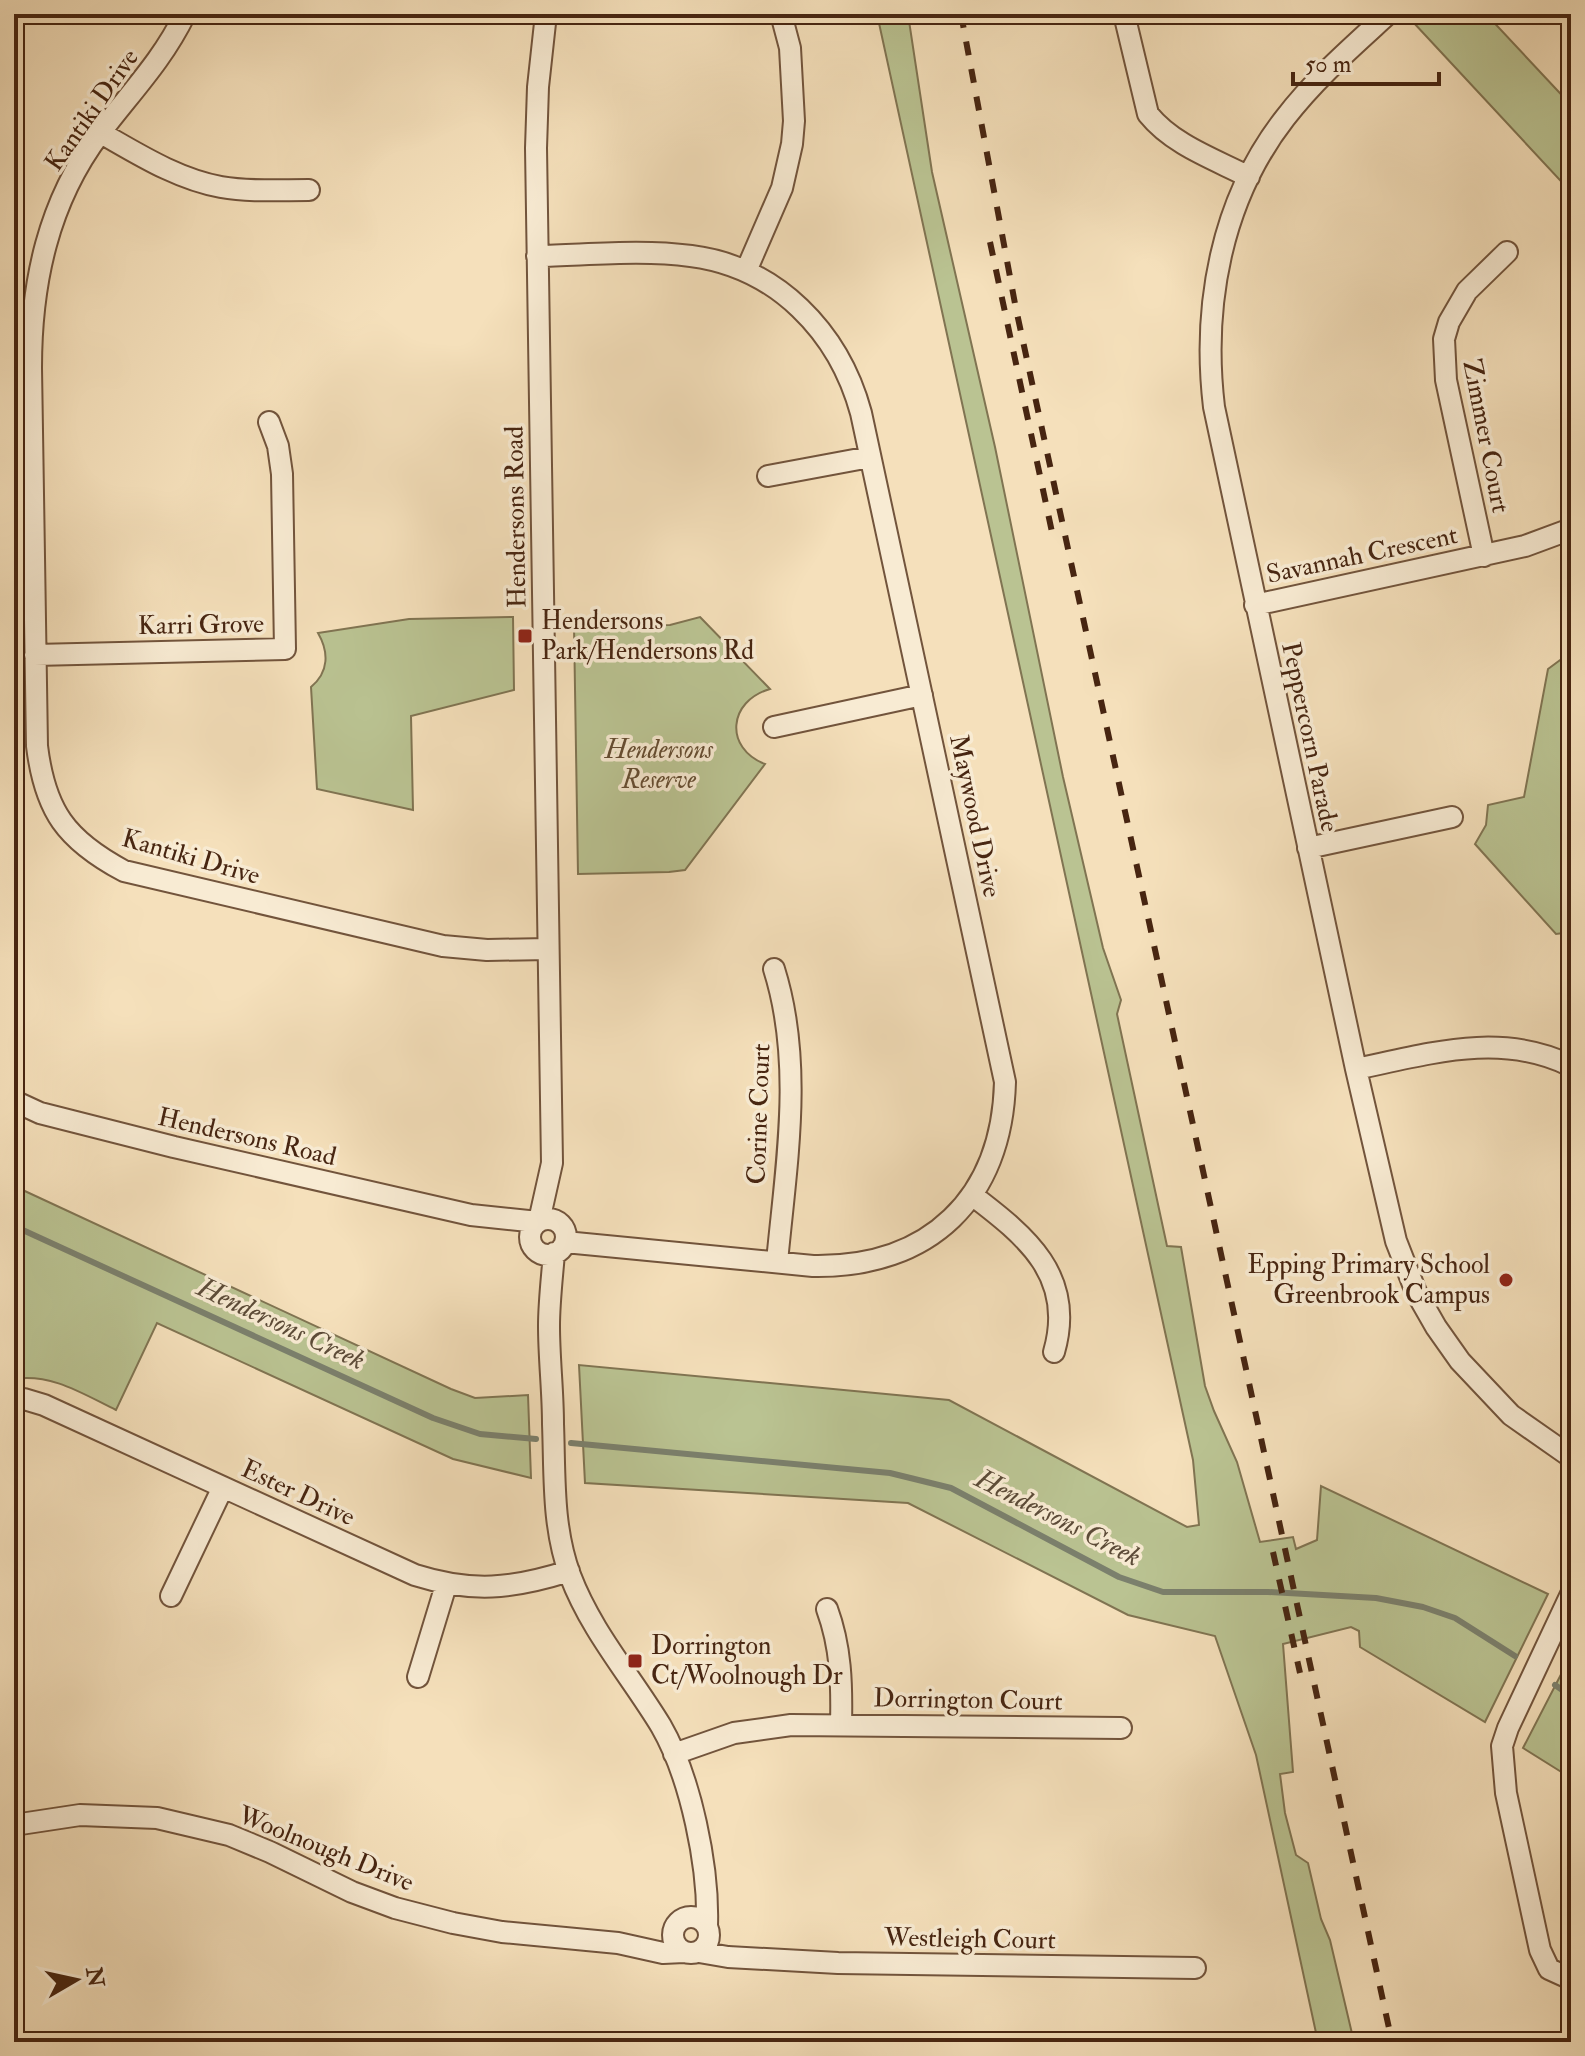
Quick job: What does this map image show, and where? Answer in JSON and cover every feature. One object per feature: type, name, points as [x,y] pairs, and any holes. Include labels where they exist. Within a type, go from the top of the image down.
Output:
[{"type":"street","name":"Kantiki Drive","points":[[185,14],[155,67],[101,133],[74,173],[46,241],[36,285],[31,325],[23,490],[35,655],[37,746],[46,794],[59,820],[99,857],[124,871],[443,946],[487,950],[548,949]]},
{"type":"street","name":"Hendersons Road","points":[[546,14],[536,114],[537,256],[552,1163],[560,1199],[560,1241]]},
{"type":"street","points":[[746,271],[782,188],[792,144],[794,121],[790,48],[781,14]]},
{"type":"street","points":[[1124,14],[1148,114],[1155,124],[1180,142],[1249,177]]},
{"type":"street","name":"Peppercorn Parade","points":[[1388,14],[1307,91],[1267,143],[1249,177],[1220,253],[1212,299],[1209,338],[1214,407],[1356,1069],[1396,1241],[1416,1292],[1436,1327],[1483,1389],[1511,1415],[1571,1457]]},
{"type":"street","points":[[101,133],[162,167],[219,186],[249,190],[309,190]]},
{"type":"street","name":"Zimmer Court","points":[[1484,556],[1446,380],[1444,339],[1449,322],[1467,291],[1507,252]]},
{"type":"street","name":"Maywood Drive","points":[[537,256],[691,256],[746,271],[778,290],[805,312],[829,340],[855,391],[1005,1082],[998,1142],[972,1195],[942,1226],[921,1242],[898,1253],[870,1262],[839,1266],[560,1241]]},
{"type":"street","name":"Karri Grove","points":[[35,655],[285,649],[282,474],[278,446],[269,422]]},
{"type":"street","points":[[768,476],[870,457]]},
{"type":"street","name":"Savannah Crescent","points":[[1255,605],[1484,556],[1547,540],[1571,529]]},
{"type":"street","points":[[774,727],[922,695]]},
{"type":"street","points":[[1308,848],[1452,817]]},
{"type":"street","name":"Corine Court","points":[[774,969],[787,1020],[791,1084],[777,1262]]},
{"type":"street","points":[[1356,1069],[1464,1047],[1489,1046],[1536,1053],[1571,1066]]},
{"type":"street","name":"Hendersons Road","points":[[14,1101],[40,1113],[77,1123],[471,1215],[538,1221],[552,1163]]},
{"type":"street","points":[[972,1195],[1021,1234],[1047,1269],[1059,1315],[1059,1335],[1054,1352]]},
{"type":"street","name":"Hendersons Road","points":[[471,1215],[532,1245]]},
{"type":"street","points":[[549,1324],[532,1245],[532,1229],[538,1221],[554,1220],[560,1241],[549,1324],[555,1512],[569,1571],[597,1633],[647,1704],[674,1754],[686,1786],[699,1850],[708,1904],[700,1941],[675,1944],[695,1885],[699,1850]]},
{"type":"street","points":[[532,1245],[543,1254],[560,1241]]},
{"type":"street","name":"Ester Drive","points":[[14,1401],[24,1399],[44,1405],[390,1564],[446,1585],[513,1586],[569,1571]]},
{"type":"street","points":[[171,1596],[223,1487]]},
{"type":"street","points":[[418,1677],[446,1585]]},
{"type":"street","points":[[1571,1594],[1508,1728],[1501,1760],[1540,1950],[1554,1974],[1571,1979]]},
{"type":"street","points":[[827,1609],[838,1640],[841,1660],[841,1725]]},
{"type":"street","name":"Dorrington Court","points":[[674,1754],[734,1733],[764,1727],[1121,1728]]},
{"type":"street","name":"Woolnough Drive","points":[[14,1825],[80,1815],[157,1818],[229,1835],[352,1892],[395,1908],[502,1932],[618,1943],[663,1953],[700,1941]]},
{"type":"street","name":"Westleigh Court","points":[[680,1922],[698,1918],[700,1941],[723,1945],[745,1957],[838,1963],[1195,1968]]},
{"type":"street","name":"Woolnough Drive","points":[[618,1943],[647,1938],[680,1922]]},
{"type":"green space","points":[[877,14],[912,14],[909,21],[932,172],[995,447],[1063,777],[1103,948],[1121,1000],[1117,1014],[1167,1246],[1181,1247],[1205,1386],[1237,1462],[1260,1542],[1293,1537],[1296,1549],[1317,1540],[1321,1486],[1548,1594],[1485,1722],[1360,1647],[1359,1631],[1351,1627],[1283,1644],[1293,1772],[1280,1774],[1285,1813],[1296,1855],[1308,1863],[1354,2042],[1318,2042],[1256,1755],[1215,1636],[1128,1615],[908,1503],[585,1483],[579,1365],[949,1400],[1187,1527],[1199,1525],[1193,1460]]},
{"type":"green space","points":[[1422,14],[1486,14],[1571,105],[1571,192],[1413,22]]},
{"type":"green space","points":[[513,617],[514,690],[411,716],[413,810],[317,789],[311,687],[321,675],[325,662],[324,647],[318,633],[409,619]]},
{"type":"green space","name":"Hendersons Reserve","points":[[700,617],[770,689],[746,704],[736,725],[743,747],[752,757],[765,764],[685,870],[578,874],[574,626],[670,625]]},
{"type":"green space","points":[[1571,652],[1571,932],[1556,934],[1475,844],[1486,825],[1488,805],[1524,797],[1548,669]]},
{"type":"green space","points":[[14,1186],[451,1389],[475,1398],[528,1395],[531,1478],[453,1459],[157,1323],[116,1410],[54,1382],[14,1379]]},
{"type":"green space","points":[[1571,1655],[1571,1778],[1523,1748]]},
{"type":"waterway","name":"Hendersons Creek","points":[[14,1226],[433,1418],[480,1434],[536,1439]]},
{"type":"waterway","name":"Hendersons Creek","points":[[571,1443],[890,1473],[951,1488],[1119,1577],[1163,1592],[1268,1592],[1376,1598],[1423,1607],[1455,1618],[1515,1656]]},
{"type":"waterway","name":"Hendersons Creek","points":[[1555,1685],[1571,1696]]},
{"type":"railway","points":[[961,14],[1016,309],[1392,2042]]},
{"type":"railway","points":[[990,242],[1052,532]]},
{"type":"railway","points":[[1273,1552],[1300,1673]]},
{"type":"place","name":"Hendersons Park/Hendersons Rd","points":[[525,636]]},
{"type":"place","name":"Epping Primary School Greenbrook Campus","points":[[1506,1280]]},
{"type":"place","name":"Dorrington Ct/Woolnough Dr","points":[[635,1661]]}]
